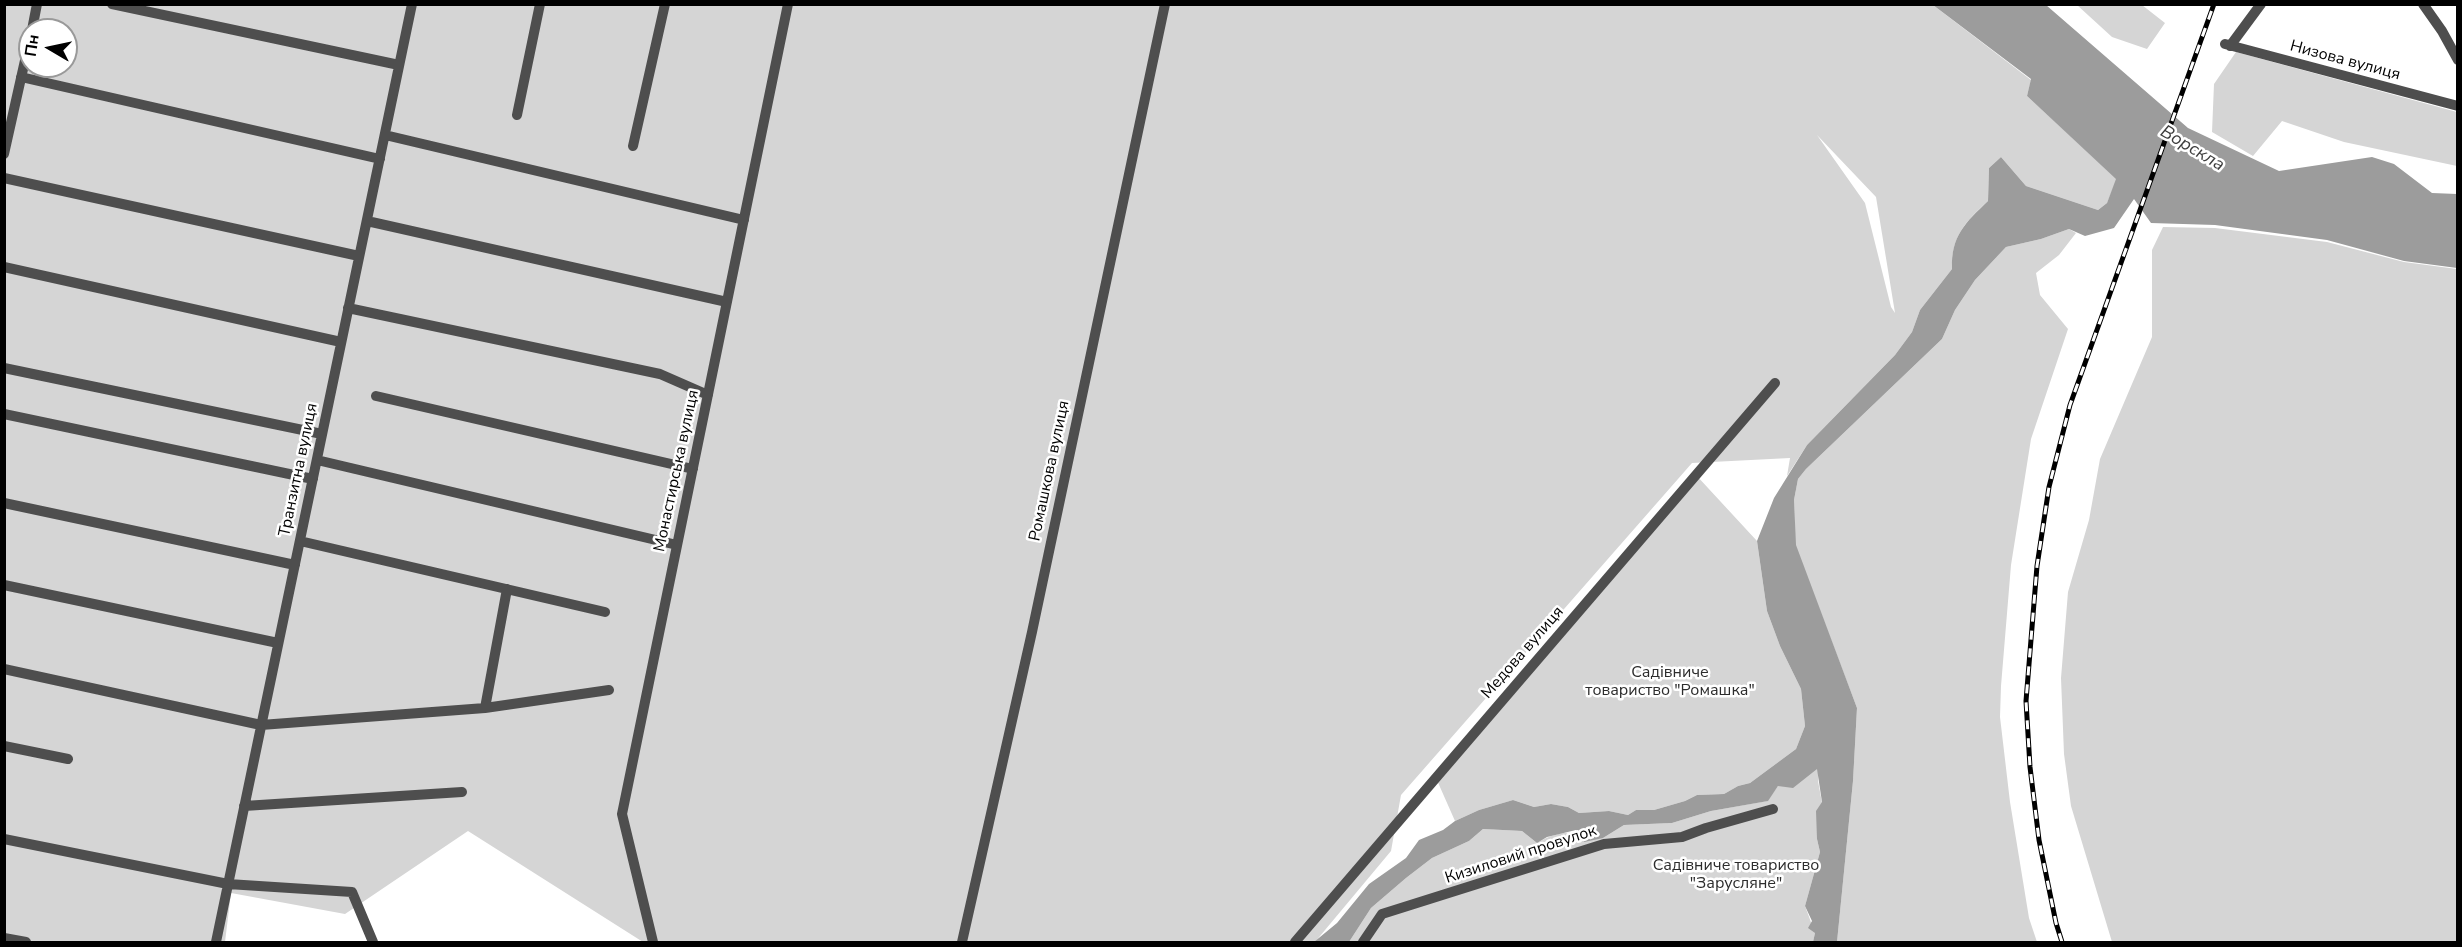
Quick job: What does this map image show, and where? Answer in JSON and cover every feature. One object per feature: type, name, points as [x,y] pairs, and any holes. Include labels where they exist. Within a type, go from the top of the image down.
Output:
[{"type":"street","points":[[112,4],[399,65]]},
{"type":"street","name":"Транзитна вулиця","points":[[216,942],[412,4]]},
{"type":"street","points":[[517,115],[540,4]]},
{"type":"street","points":[[633,146],[665,4]]},
{"type":"street","name":"Монастирська вулиця","points":[[653,942],[622,814],[788,4]]},
{"type":"street","name":"Ромашкова вулиця","points":[[962,942],[1032,632],[1165,4]]},
{"type":"street","name":"Низова вулиця","points":[[2261,4],[2228,45],[2457,106]]},
{"type":"street","points":[[2423,4],[2442,31],[2457,60]]},
{"type":"street","points":[[4,154],[21,78]]},
{"type":"street","points":[[25,78],[380,159]]},
{"type":"street","points":[[384,135],[744,220]]},
{"type":"street","points":[[4,178],[359,256]]},
{"type":"street","points":[[367,221],[727,302]]},
{"type":"street","points":[[4,267],[341,342]]},
{"type":"street","points":[[348,308],[660,374],[708,395]]},
{"type":"street","points":[[4,368],[322,434]]},
{"type":"street","name":"Медова вулиця","points":[[1294,942],[1775,383]]},
{"type":"street","points":[[376,396],[693,469]]},
{"type":"street","points":[[4,414],[313,479]]},
{"type":"street","points":[[317,460],[677,545]]},
{"type":"street","points":[[4,503],[295,565]]},
{"type":"street","points":[[300,542],[605,612]]},
{"type":"street","points":[[4,585],[278,643]]},
{"type":"street","points":[[485,708],[507,589]]},
{"type":"street","points":[[4,669],[261,725],[485,708],[609,690]]},
{"type":"street","points":[[4,746],[68,759]]},
{"type":"street","points":[[244,806],[462,792]]},
{"type":"street","name":"Кизиловий провулок","points":[[1363,942],[1382,914],[1604,844],[1682,837],[1773,809]]},
{"type":"street","points":[[4,839],[228,884],[352,892],[373,942]]},
{"type":"street","points":[[4,938],[26,942]]},
{"type":"green space","points":[[5,5],[1933,5],[2031,80],[2027,96],[2117,179],[2107,203],[2098,210],[2026,186],[2001,157],[1989,168],[1988,201],[1961,231],[1954,248],[1952,269],[1920,310],[1912,332],[1895,355],[1807,445],[1787,476],[1790,458],[1692,463],[1401,795],[1391,851],[1315,942],[643,942],[468,831],[345,914],[231,893],[225,942],[5,942]],"holes":[[[1817,135],[1876,197],[1895,313],[1891,307],[1865,203]]]},
{"type":"green space","points":[[2077,5],[2142,5],[2165,23],[2147,49],[2112,37]]},
{"type":"green space","points":[[2236,52],[2457,112],[2457,166],[2344,142],[2282,121],[2253,156],[2212,132],[2214,84]]},
{"type":"green space","points":[[2163,227],[2215,228],[2327,242],[2404,262],[2457,269],[2457,942],[2112,942],[2071,806],[2064,754],[2061,678],[2068,592],[2089,520],[2100,459],[2152,337],[2152,250]]},
{"type":"green space","points":[[2069,229],[2076,233],[2059,255],[2036,273],[2040,295],[2068,329],[2031,439],[2011,565],[2001,686],[2000,717],[2010,802],[2029,918],[2037,942],[1837,942],[1853,781],[1857,708],[1795,545],[1794,500],[1798,479],[1942,339],[1955,310],[1975,280],[2006,247],[2041,239]]},
{"type":"green space","name":"Садівниче товариство \"Ромашка\"","points":[[1696,475],[1757,541],[1767,611],[1780,646],[1801,689],[1805,726],[1796,749],[1750,783],[1738,786],[1724,794],[1697,795],[1654,810],[1636,810],[1628,815],[1609,811],[1579,813],[1568,807],[1551,804],[1534,807],[1513,800],[1479,810],[1455,821],[1436,778]]},
{"type":"green space","name":"Садівниче товариство \"Зарусляне\"","points":[[1818,768],[1822,803],[1817,839],[1820,852],[1805,906],[1815,933],[1813,942],[1349,942],[1371,908],[1406,878],[1432,858],[1469,841],[1483,829],[1522,831],[1537,843],[1562,833],[1586,834],[1603,838],[1624,825],[1672,823],[1711,811],[1767,801],[1778,786]]},
{"type":"water","name":"Ворскла","points":[[1933,5],[2046,5],[2188,128],[2279,171],[2372,157],[2394,164],[2432,193],[2457,194],[2457,268],[2404,261],[2327,240],[2215,225],[2151,223],[2134,199],[2114,228],[2085,236],[2069,229],[2041,239],[2006,247],[1975,280],[1955,310],[1942,339],[1798,479],[1794,500],[1796,545],[1857,708],[1853,781],[1837,942],[1813,942],[1815,933],[1808,928],[1812,921],[1805,906],[1820,852],[1816,811],[1822,802],[1817,769],[1793,788],[1778,786],[1768,801],[1711,811],[1672,823],[1624,825],[1603,838],[1584,842],[1576,830],[1547,837],[1537,843],[1522,831],[1483,829],[1469,841],[1432,858],[1406,878],[1371,908],[1349,942],[1314,942],[1337,923],[1369,884],[1406,858],[1419,840],[1479,810],[1513,800],[1534,807],[1551,804],[1568,807],[1579,813],[1609,811],[1628,815],[1636,810],[1654,810],[1697,795],[1724,794],[1738,786],[1750,783],[1796,749],[1805,726],[1801,689],[1780,646],[1767,611],[1757,541],[1774,498],[1807,445],[1895,355],[1912,332],[1920,310],[1952,269],[1954,248],[1961,231],[1988,201],[1989,168],[2001,157],[2026,186],[2098,210],[2107,203],[2116,179],[2027,96],[2031,79]]},
{"type":"railway","points":[[2062,942],[2039,840],[2030,767],[2026,701],[2037,566],[2049,487],[2070,405],[2214,4]]}]
